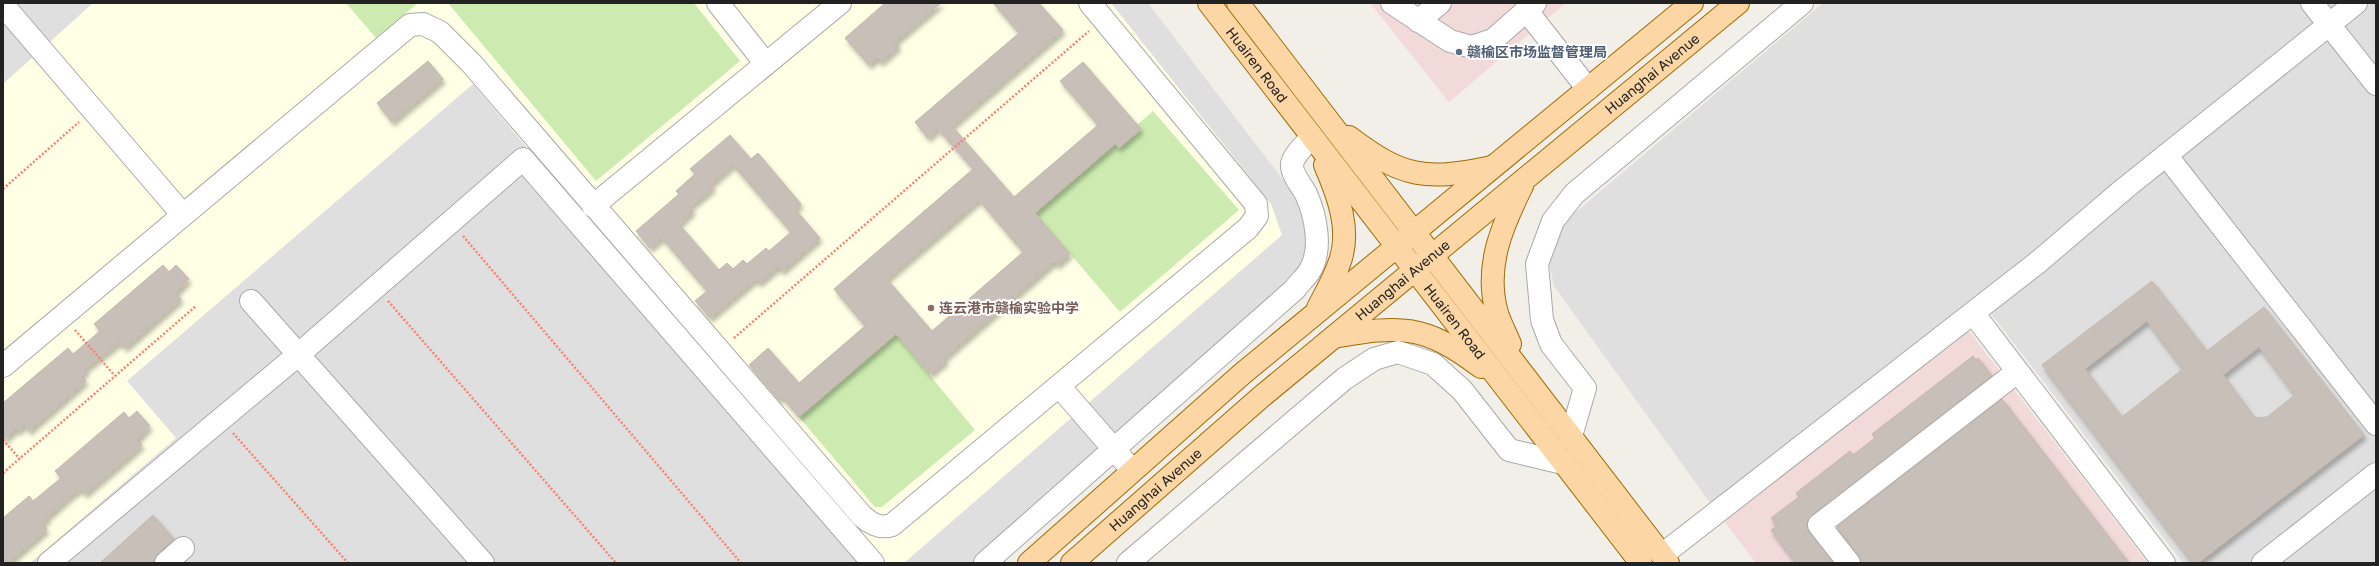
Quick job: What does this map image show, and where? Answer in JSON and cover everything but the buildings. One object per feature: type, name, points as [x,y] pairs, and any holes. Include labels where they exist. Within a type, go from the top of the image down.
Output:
[{"type":"main road","name":"Huairen Road","points":[[1209,3],[1641,563]]},
{"type":"main road","name":"Huairen Road","points":[[1238,3],[1665,559]]},
{"type":"main road","name":"Huanghai Avenue","points":[[1029,563],[1132,470],[1316,314],[1692,3]]},
{"type":"main road","name":"Huanghai Avenue","points":[[1072,563],[1249,407],[1738,3]]},
{"type":"main road","points":[[1328,121],[1392,166],[1409,172],[1450,175],[1495,166]]},
{"type":"main road","points":[[1312,136],[1335,190],[1342,217],[1344,241],[1340,263],[1316,314]]},
{"type":"main road","points":[[1521,371],[1497,312],[1492,282],[1494,256],[1502,226],[1526,178]]},
{"type":"main road","points":[[1333,338],[1377,329],[1395,328],[1419,332],[1440,340],[1464,354],[1502,383]]},
{"type":"street","points":[[718,3],[766,64]]},
{"type":"street","points":[[593,206],[840,3]]},
{"type":"street","points":[[1392,3],[1450,41],[1472,47],[1493,40],[1531,7],[1588,89]]},
{"type":"street","points":[[1418,21],[1440,3]]},
{"type":"street","points":[[1571,436],[1585,388],[1551,344],[1542,320],[1539,289],[1537,264],[1553,221],[1574,194],[1802,3]]},
{"type":"street","points":[[2312,3],[2376,84]]},
{"type":"street","points":[[1665,559],[2037,263],[2166,155],[2356,3]]},
{"type":"street","points":[[11,11],[183,215]]},
{"type":"street","points":[[3,366],[410,25],[423,24],[440,32],[472,64],[862,516],[872,524],[886,527],[898,520],[1248,228],[1257,216],[1256,204],[1096,11]]},
{"type":"street","points":[[984,563],[1295,289],[1310,271],[1316,247],[1315,222],[1306,195],[1295,175],[1292,165],[1295,158],[1312,136]]},
{"type":"street","points":[[2166,155],[2376,424]]},
{"type":"street","points":[[49,563],[299,354],[523,159],[873,563]]},
{"type":"street","points":[[251,301],[483,563]]},
{"type":"street","points":[[1973,313],[2164,563]]},
{"type":"street","points":[[1128,563],[1344,379],[1374,360],[1398,352],[1433,364],[1462,390],[1509,450],[1563,463]]},
{"type":"street","points":[[1849,563],[1819,524],[2017,372]]},
{"type":"street","points":[[1059,386],[1132,470]]},
{"type":"street","points":[[2263,563],[2376,474]]},
{"type":"street","points":[[166,563],[183,548]]},
{"type":"path","points":[[719,351],[1096,11]]},
{"type":"path","points":[[3,189],[93,110]]},
{"type":"path","points":[[451,222],[741,563]]},
{"type":"path","points":[[376,287],[616,563]]},
{"type":"path","points":[[3,473],[196,306]]},
{"type":"path","points":[[63,316],[115,376]]},
{"type":"path","points":[[221,419],[348,563]]},
{"type":"path","points":[[3,440],[20,459]]},
{"type":"shaded area","name":"连云港市赣榆实验中学","points":[[3,3],[1148,3],[1303,206],[1306,253],[1298,270],[971,563],[3,563]]},
{"type":"shaded area","name":"连云港市赣榆实验中学","points":[[93,3],[1111,3],[1271,204],[1282,235],[904,563],[879,563],[473,84],[127,381],[176,438],[30,563],[3,563],[3,84]]},
{"type":"shaded area","name":"赣榆区市场监督管理局","points":[[1370,3],[1566,3],[1449,102]]},
{"type":"shaded area","points":[[1823,3],[2376,3],[2376,563],[2183,563],[1979,298],[1710,503],[1554,286],[1550,267],[1550,254],[1557,228]]},
{"type":"shaded area","points":[[1969,331],[2148,563],[1756,563],[1724,521]]},
{"type":"green space","points":[[346,3],[418,3],[376,38]]},
{"type":"green space","points":[[448,3],[694,3],[740,61],[596,181]]},
{"type":"green space","points":[[1153,111],[1239,210],[1120,312],[1035,213],[1115,144],[1119,148],[1141,130],[1137,125]]},
{"type":"green space","points":[[896,334],[975,430],[882,507],[875,507],[799,417]]},
{"type":"place","name":"赣榆区市场监督管理局","points":[[1459,52]]},
{"type":"place","name":"连云港市赣榆实验中学","points":[[931,308]]}]
